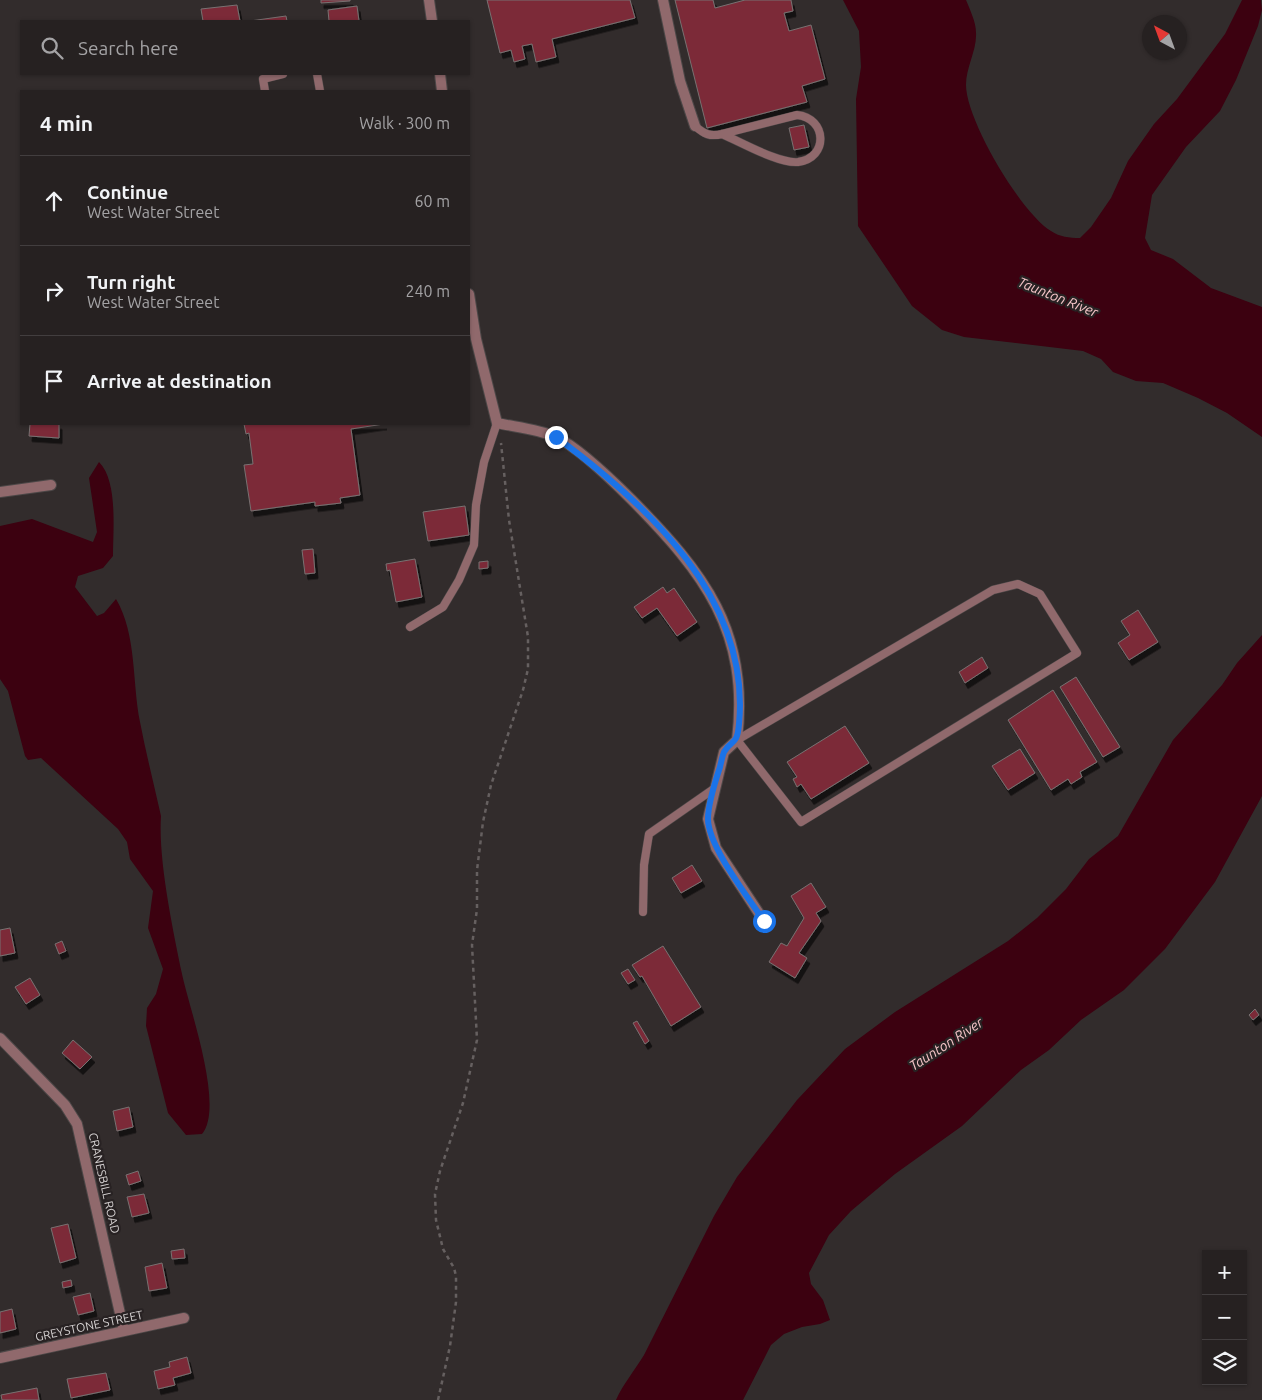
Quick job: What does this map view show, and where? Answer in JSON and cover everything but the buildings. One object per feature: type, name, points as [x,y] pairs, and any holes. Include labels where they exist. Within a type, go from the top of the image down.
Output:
[{"type":"street","points":[[428,0],[432,20]]},
{"type":"street","points":[[663,0],[680,81],[694,126]]},
{"type":"street","points":[[440,75],[442,90]]},
{"type":"street","points":[[470,312],[471,329],[497,423],[556,437],[590,462],[638,506],[676,546],[700,578],[720,613],[734,653],[740,699],[737,740],[724,752],[708,819],[716,848],[764,921]]},
{"type":"street","points":[[0,492],[51,485]]},
{"type":"street","name":"CRANESBILL ROAD","points":[[0,1038],[59,1098],[77,1124],[124,1331]]},
{"type":"street","name":"GREYSTONE STREET","points":[[0,1358],[184,1318]]},
{"type":"lane","points":[[265,90],[263,79],[279,75]]},
{"type":"lane","points":[[317,75],[320,90]]},
{"type":"lane","points":[[694,126],[704,134],[714,136],[797,115],[807,116],[816,124],[820,136],[819,149],[811,158],[797,162],[782,159],[722,134]]},
{"type":"lane","points":[[410,627],[443,608],[459,580],[474,545],[479,487],[484,462],[497,423]]},
{"type":"lane","points":[[1018,584],[1040,594],[1077,653],[801,822],[737,740],[993,590],[1018,584]]},
{"type":"lane","points":[[643,912],[644,865],[648,834],[715,788]]},
{"type":"path","points":[[438,1400],[450,1346],[456,1302],[456,1276],[454,1268],[443,1249],[436,1220],[435,1194],[440,1171],[463,1103],[477,1040],[472,945],[477,909],[477,870],[483,822],[491,785],[523,690],[528,669],[528,637],[509,520],[503,455],[497,423]]},
{"type":"water","name":"Taunton River","points":[[843,0],[966,0],[976,29],[975,46],[966,78],[968,101],[985,142],[1011,186],[1025,206],[1039,221],[1058,235],[1080,238],[1091,227],[1111,198],[1128,161],[1154,124],[1177,99],[1225,34],[1242,0],[1261,0],[1262,10],[1258,26],[1236,80],[1220,111],[1186,147],[1152,195],[1145,238],[1151,250],[1173,259],[1211,288],[1262,307],[1262,437],[1227,413],[1198,398],[1163,383],[1136,381],[1113,372],[1101,359],[1083,351],[964,337],[942,330],[912,306],[858,226],[856,99],[861,67],[859,31]]},
{"type":"water","points":[[99,462],[105,470],[112,493],[114,519],[113,556],[103,568],[78,576],[75,587],[97,616],[104,613],[116,599],[123,613],[131,643],[140,722],[161,816],[164,874],[171,916],[182,974],[208,1080],[210,1102],[208,1121],[202,1134],[186,1135],[168,1113],[146,1026],[147,1008],[156,994],[163,969],[148,928],[153,891],[130,859],[127,842],[118,829],[41,758],[28,760],[25,756],[8,691],[0,679],[0,526],[32,519],[93,542],[97,532],[89,478]]},
{"type":"water","name":"Taunton River","points":[[1262,635],[1262,796],[1215,882],[1165,949],[1124,990],[1081,1020],[1049,1050],[1021,1070],[962,1126],[895,1174],[851,1211],[829,1235],[809,1273],[811,1284],[823,1300],[830,1320],[784,1334],[771,1345],[743,1400],[616,1400],[644,1355],[714,1216],[737,1177],[797,1100],[845,1049],[895,1012],[1008,941],[1037,918],[1066,889],[1089,859],[1118,836],[1173,740],[1222,685],[1237,663]]},
{"type":"route","points":[[556,437],[607,476],[676,546],[714,600],[726,626],[737,667],[740,699],[739,723],[737,740],[724,752],[708,819],[716,848],[764,921]]}]
